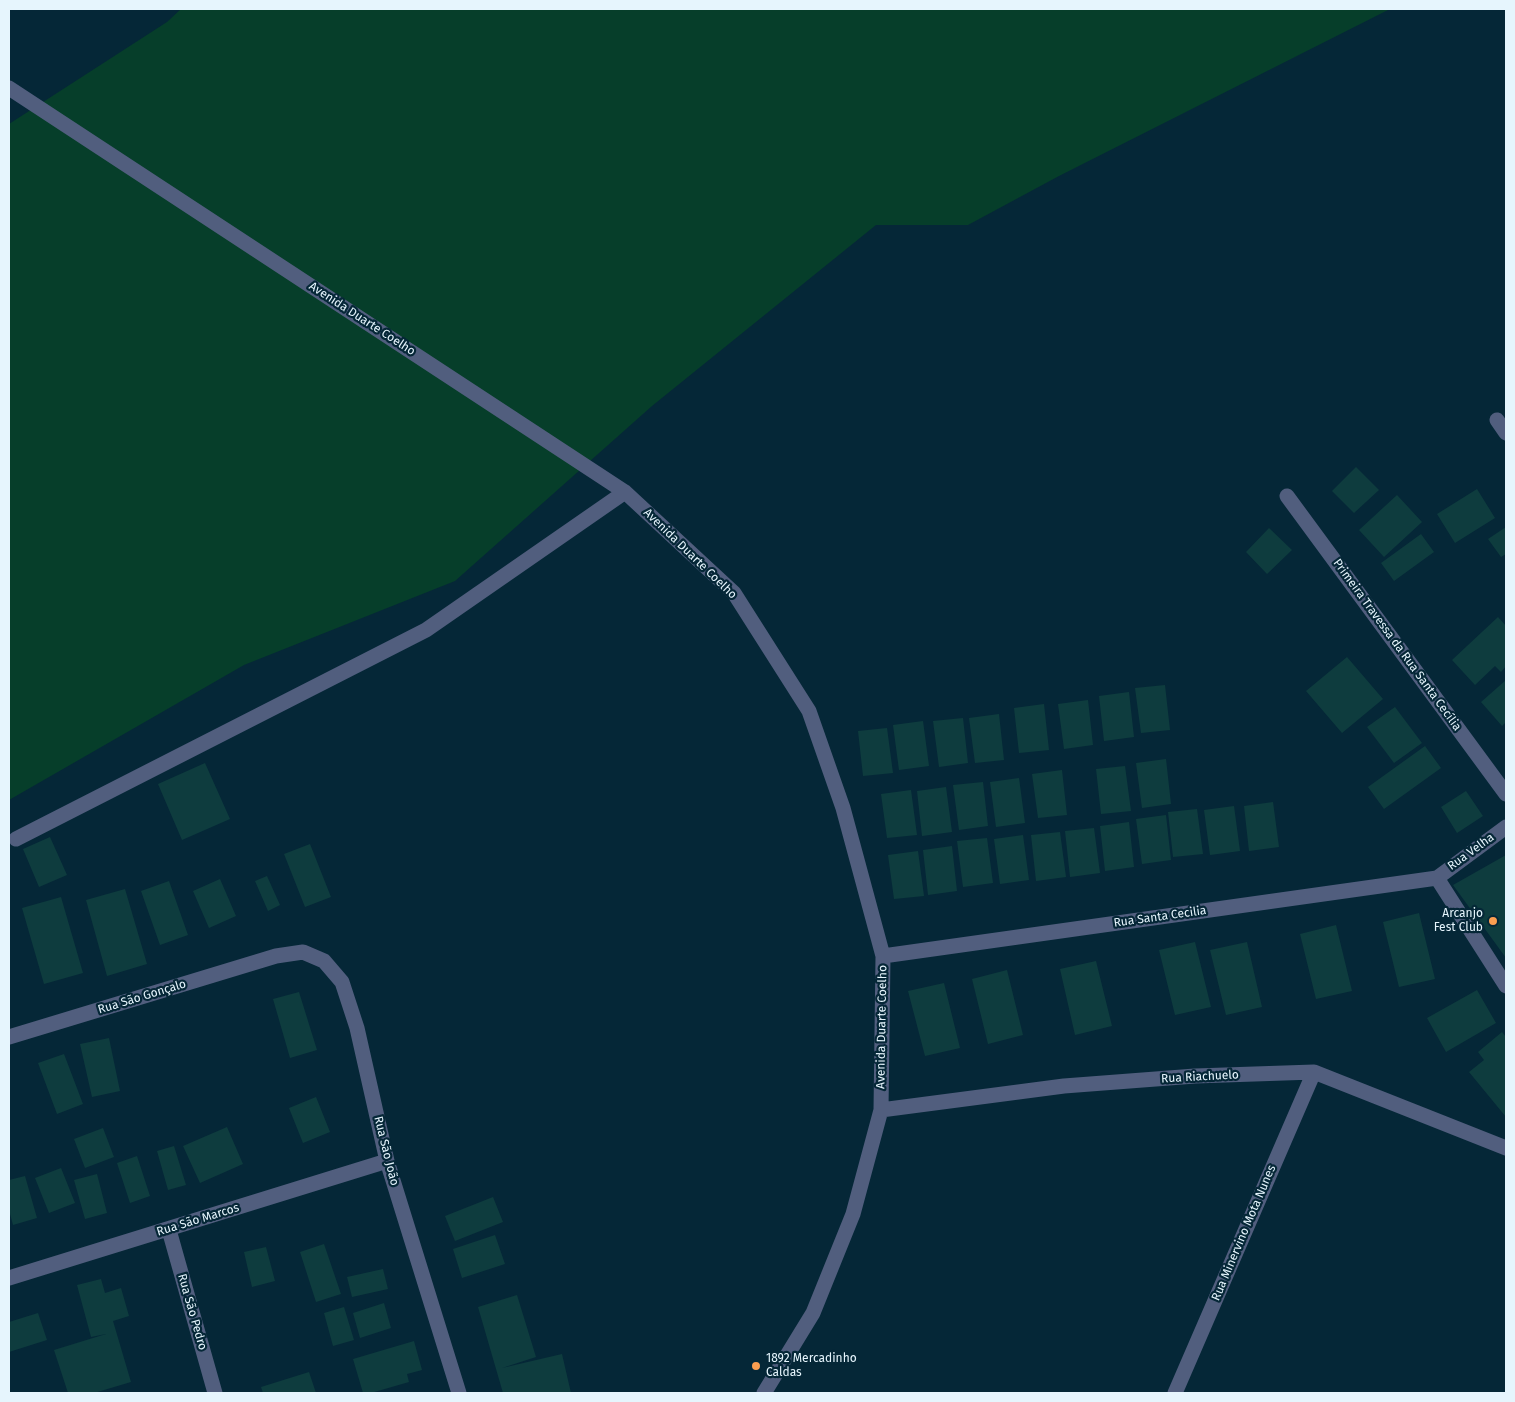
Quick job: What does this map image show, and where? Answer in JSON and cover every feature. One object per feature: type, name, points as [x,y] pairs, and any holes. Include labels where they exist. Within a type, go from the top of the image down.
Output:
[{"type":"street","name":"Avenida Duarte Coelho","points":[[9,88],[625,492],[734,593],[809,711],[843,808],[883,956],[881,1110],[853,1214],[813,1313],[764,1393]]},
{"type":"street","points":[[1497,420],[1506,433]]},
{"type":"street","points":[[16,839],[426,630],[625,492]]},
{"type":"street","name":"Primeira Travessa da Rua Santa Cecília","points":[[1287,496],[1506,794]]},
{"type":"street","name":"Rua Velha","points":[[1437,878],[1506,827]]},
{"type":"street","points":[[1437,878],[1506,986]]},
{"type":"street","name":"Rua Santa Cecilia","points":[[883,956],[1437,878]]},
{"type":"street","name":"Rua São João","points":[[276,956],[303,952],[324,961],[342,982],[357,1028],[387,1161],[459,1393]]},
{"type":"street","name":"Rua São Gonçalo","points":[[9,1038],[276,956]]},
{"type":"street","name":"Rua Riachuelo","points":[[881,1110],[1064,1086],[1195,1076],[1314,1072],[1506,1148]]},
{"type":"street","name":"Rua Minervino Mota Nunes","points":[[1175,1393],[1314,1072]]},
{"type":"street","name":"Rua São Marcos","points":[[9,1278],[387,1161]]},
{"type":"street","name":"Rua São Pedro","points":[[169,1230],[214,1393]]},
{"type":"green space","points":[[181,9],[1390,9],[1059,176],[968,225],[876,225],[652,406],[455,581],[244,665],[9,800],[9,124],[167,22]]},
{"type":"building","points":[[1356,467],[1379,490],[1354,513],[1332,491]]},
{"type":"building","points":[[1477,489],[1495,518],[1455,543],[1437,514]]},
{"type":"building","points":[[1397,495],[1422,522],[1384,557],[1359,530]]},
{"type":"building","points":[[1506,527],[1506,554],[1501,557],[1488,539]]},
{"type":"building","points":[[1269,528],[1292,550],[1267,574],[1246,552]]},
{"type":"building","points":[[1421,534],[1434,552],[1394,581],[1381,563]]},
{"type":"building","points":[[1498,617],[1506,626],[1506,666],[1501,672],[1495,666],[1475,685],[1452,660]]},
{"type":"building","points":[[1347,657],[1383,699],[1342,733],[1306,691]]},
{"type":"building","points":[[1506,680],[1506,722],[1502,726],[1481,702]]},
{"type":"building","points":[[1165,685],[1170,730],[1141,733],[1135,688]]},
{"type":"building","points":[[1129,692],[1134,737],[1104,741],[1099,696]]},
{"type":"building","points":[[1088,700],[1093,745],[1064,749],[1058,704]]},
{"type":"building","points":[[1044,704],[1049,750],[1019,753],[1014,708]]},
{"type":"building","points":[[1395,707],[1422,743],[1394,763],[1367,727]]},
{"type":"building","points":[[999,714],[1004,760],[975,763],[969,718]]},
{"type":"building","points":[[963,718],[968,763],[939,767],[933,721]]},
{"type":"building","points":[[923,721],[929,766],[899,770],[893,725]]},
{"type":"building","points":[[887,728],[893,773],[863,776],[858,731]]},
{"type":"building","points":[[1425,746],[1441,768],[1384,809],[1368,787]]},
{"type":"building","points":[[1166,759],[1171,804],[1142,808],[1136,763]]},
{"type":"building","points":[[205,763],[230,819],[182,840],[158,784]]},
{"type":"building","points":[[1125,766],[1131,811],[1101,814],[1096,769]]},
{"type":"building","points":[[1062,770],[1067,815],[1038,818],[1032,774]]},
{"type":"building","points":[[1019,778],[1025,823],[996,827],[990,782]]},
{"type":"building","points":[[983,782],[988,826],[959,830],[953,785]]},
{"type":"building","points":[[946,787],[952,832],[922,836],[917,791]]},
{"type":"building","points":[[911,790],[917,835],[887,838],[881,794]]},
{"type":"building","points":[[1466,791],[1483,816],[1457,833],[1441,807]]},
{"type":"building","points":[[1273,802],[1279,847],[1249,851],[1244,806]]},
{"type":"building","points":[[1234,806],[1240,851],[1210,855],[1204,810]]},
{"type":"building","points":[[1197,809],[1203,854],[1173,857],[1168,812]]},
{"type":"building","points":[[1166,815],[1171,860],[1142,864],[1136,819]]},
{"type":"building","points":[[1129,822],[1134,867],[1105,871],[1100,826]]},
{"type":"building","points":[[1094,828],[1100,873],[1070,877],[1065,831]]},
{"type":"building","points":[[1060,832],[1066,877],[1036,881],[1031,835]]},
{"type":"building","points":[[1023,835],[1029,880],[1000,884],[994,839]]},
{"type":"building","points":[[50,837],[67,875],[39,887],[23,849]]},
{"type":"building","points":[[987,838],[993,883],[963,887],[957,841]]},
{"type":"building","points":[[310,844],[331,897],[305,907],[284,854]]},
{"type":"building","points":[[952,846],[957,891],[928,895],[923,850]]},
{"type":"building","points":[[918,851],[924,896],[894,899],[888,855]]},
{"type":"building","name":"Arcanjo Fest Club","points":[[1506,855],[1506,958],[1453,885]]},
{"type":"building","points":[[267,876],[280,905],[268,911],[255,881]]},
{"type":"building","points":[[220,879],[236,916],[209,928],[193,891]]},
{"type":"building","points":[[169,881],[188,935],[160,945],[141,891]]},
{"type":"building","points":[[125,889],[147,964],[107,976],[86,900]]},
{"type":"building","points":[[61,897],[83,973],[44,984],[22,908]]},
{"type":"building","points":[[1419,913],[1435,979],[1399,987],[1383,922]]},
{"type":"building","points":[[1336,925],[1352,991],[1316,999],[1300,934]]},
{"type":"building","points":[[1195,942],[1211,1007],[1175,1015],[1159,950]]},
{"type":"building","points":[[1247,942],[1262,1007],[1226,1015],[1210,950]]},
{"type":"building","points":[[1096,961],[1112,1026],[1075,1035],[1060,969]]},
{"type":"building","points":[[1007,970],[1023,1035],[988,1044],[972,979]]},
{"type":"building","points":[[944,983],[960,1048],[925,1056],[908,991]]},
{"type":"building","points":[[1477,990],[1496,1023],[1446,1052],[1427,1018]]},
{"type":"building","points":[[299,992],[317,1050],[290,1058],[273,999]]},
{"type":"building","points":[[1502,1032],[1506,1037],[1506,1117],[1469,1072],[1484,1060],[1478,1052]]},
{"type":"building","points":[[109,1038],[120,1091],[92,1097],[80,1044]]},
{"type":"building","points":[[64,1054],[83,1104],[57,1114],[38,1063]]},
{"type":"building","points":[[316,1097],[330,1132],[303,1143],[289,1108]]},
{"type":"building","points":[[227,1127],[243,1164],[200,1183],[183,1146]]},
{"type":"building","points":[[103,1128],[114,1157],[85,1168],[74,1139]]},
{"type":"building","points":[[174,1146],[186,1185],[168,1190],[157,1151]]},
{"type":"building","points":[[137,1156],[150,1196],[130,1203],[117,1163]]},
{"type":"building","points":[[61,1168],[75,1203],[49,1213],[35,1178]]},
{"type":"building","points":[[97,1174],[107,1213],[85,1219],[74,1180]]},
{"type":"building","points":[[25,1176],[37,1218],[13,1225],[9,1210],[9,1180]]},
{"type":"building","points":[[493,1197],[503,1222],[455,1241],[445,1216]]},
{"type":"building","points":[[495,1235],[505,1264],[462,1278],[453,1249]]},
{"type":"building","points":[[324,1244],[341,1294],[316,1302],[300,1252]]},
{"type":"building","points":[[266,1247],[275,1281],[252,1287],[244,1252]]},
{"type":"building","points":[[383,1269],[388,1289],[352,1297],[347,1277]]},
{"type":"building","points":[[101,1279],[105,1293],[121,1288],[129,1316],[113,1321],[131,1382],[94,1393],[68,1393],[54,1350],[106,1334],[91,1337],[77,1285]]},
{"type":"building","points":[[517,1295],[536,1357],[502,1368],[562,1354],[571,1393],[503,1393],[478,1307]]},
{"type":"building","points":[[384,1303],[391,1328],[360,1338],[353,1313]]},
{"type":"building","points":[[344,1307],[354,1340],[333,1346],[324,1313]]},
{"type":"building","points":[[38,1313],[47,1340],[9,1352],[9,1322]]},
{"type":"building","points":[[414,1341],[422,1370],[407,1374],[409,1382],[371,1393],[363,1393],[353,1359]]},
{"type":"building","points":[[309,1372],[316,1393],[263,1393],[261,1387]]},
{"type":"place","name":"Arcanjo Fest Club","points":[[1493,921]]},
{"type":"place","name":"1892 Mercadinho Caldas","points":[[756,1366]]}]
